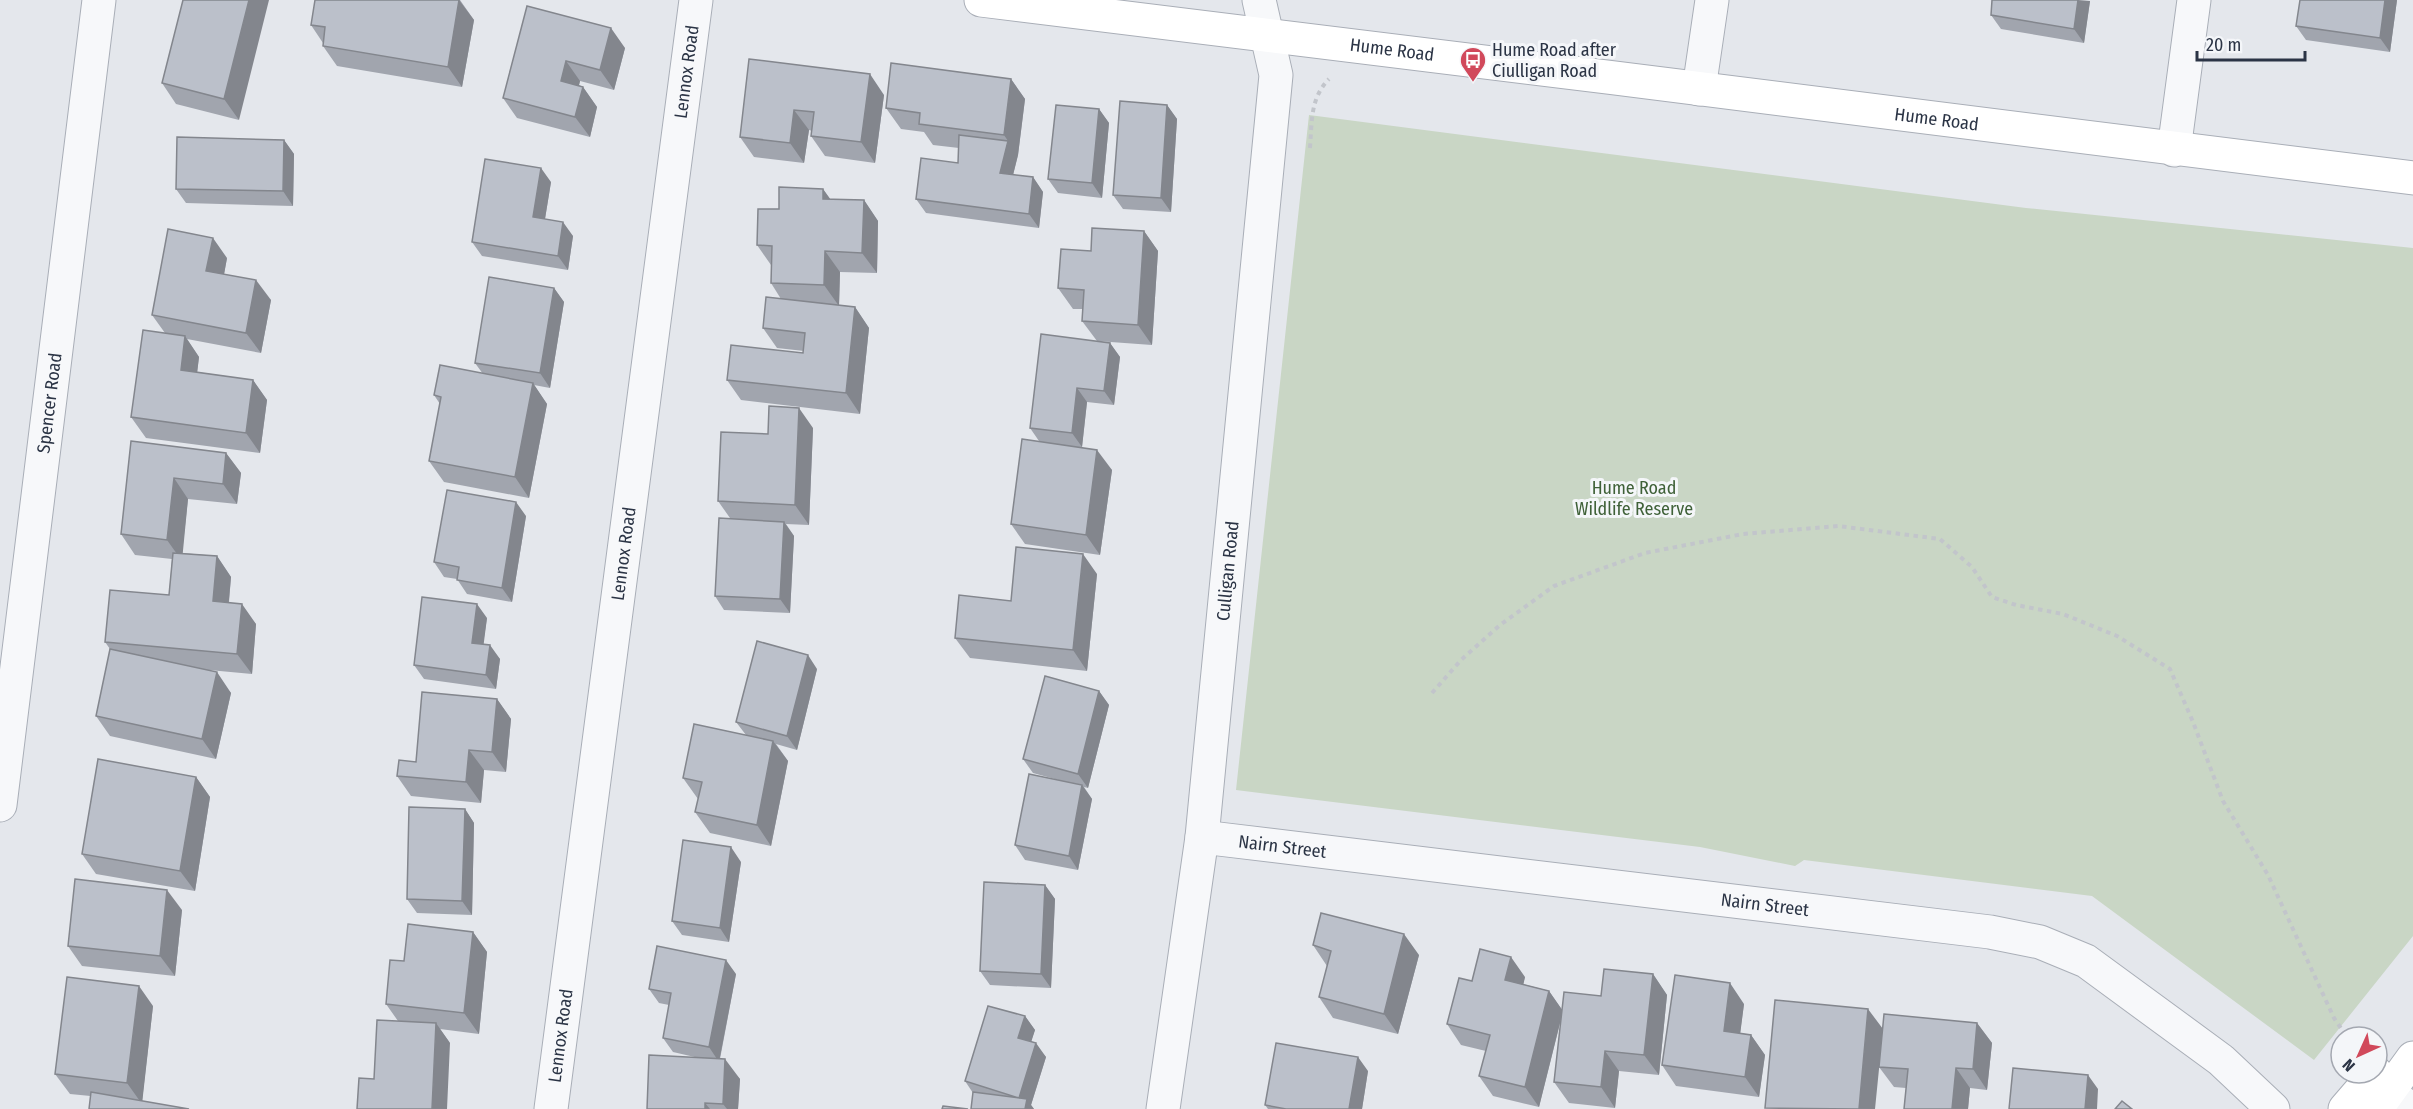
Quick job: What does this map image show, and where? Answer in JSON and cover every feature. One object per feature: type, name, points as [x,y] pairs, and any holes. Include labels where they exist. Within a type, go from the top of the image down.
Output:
[{"type":"street","name":"Spencer Road","points":[[0,805],[99,0]]},
{"type":"street","name":"Lennox Road","points":[[551,1109],[696,0]]},
{"type":"street","name":"Hume Road","points":[[981,0],[1265,32],[2174,150],[2413,178]]},
{"type":"street","points":[[1259,0],[1265,32]]},
{"type":"street","points":[[1699,89],[1712,0]]},
{"type":"street","points":[[2174,150],[2194,0]]},
{"type":"street","name":"Culligan Road","points":[[1162,1109],[1202,837],[1276,75],[1265,32]]},
{"type":"street","name":"Nairn Street","points":[[1202,837],[1978,931],[2040,942],[2086,961],[2221,1060],[2272,1109]]},
{"type":"street","points":[[2386,1091],[2413,1033]]},
{"type":"street","points":[[2345,1109],[2386,1091],[2413,1058]]},
{"type":"path","points":[[1310,148],[1314,100],[1319,89],[1329,79]]},
{"type":"path","points":[[1432,693],[1461,660],[1500,625],[1554,586],[1645,554],[1743,534],[1838,526],[1940,539],[1972,567],[1992,597],[2016,605],[2062,614],[2117,636],[2169,669],[2193,722],[2223,801],[2268,875],[2339,1025]]},
{"type":"green space","name":"Hume Road Wildlife Reserve","points":[[1309,115],[2026,208],[2413,248],[2413,936],[2342,1025],[2329,1025],[2329,1041],[2314,1060],[2092,896],[1804,860],[1795,866],[1700,847],[1236,790]]},
{"type":"building","points":[[183,0],[249,0],[224,99],[162,83]]},
{"type":"building","points":[[315,0],[459,0],[448,67],[323,46],[325,27],[311,25]]},
{"type":"building","points":[[1992,0],[2078,0],[2074,29],[1991,15]]},
{"type":"building","points":[[2300,0],[2385,0],[2380,38],[2296,26]]},
{"type":"building","points":[[527,6],[611,28],[600,70],[566,61],[561,81],[583,87],[575,117],[503,98]]},
{"type":"building","points":[[749,59],[870,74],[861,142],[811,136],[814,112],[794,110],[790,143],[740,137]]},
{"type":"building","points":[[891,63],[1011,79],[1004,135],[919,124],[920,113],[886,108]]},
{"type":"building","points":[[1120,101],[1167,105],[1161,198],[1113,195]]},
{"type":"building","points":[[1056,105],[1099,109],[1092,183],[1048,179]]},
{"type":"building","points":[[959,135],[1008,141],[1000,173],[1033,177],[1029,214],[916,199],[921,158],[958,163]]},
{"type":"building","points":[[177,137],[284,140],[283,191],[176,189]]},
{"type":"building","points":[[485,159],[541,168],[533,217],[563,222],[558,256],[472,242]]},
{"type":"building","points":[[779,187],[823,189],[823,199],[864,200],[862,253],[825,251],[824,285],[771,283],[772,246],[757,245],[758,209],[779,209]]},
{"type":"building","points":[[1092,228],[1144,231],[1138,325],[1082,321],[1084,290],[1058,288],[1061,249],[1091,251]]},
{"type":"building","points":[[168,229],[213,238],[206,271],[256,280],[246,333],[152,315]]},
{"type":"building","points":[[489,277],[554,288],[540,373],[475,363]]},
{"type":"building","points":[[766,297],[855,307],[846,393],[727,380],[731,345],[803,353],[805,333],[763,328]]},
{"type":"building","points":[[143,330],[185,336],[181,370],[253,380],[246,433],[131,417]]},
{"type":"building","points":[[1041,334],[1110,343],[1104,391],[1077,388],[1072,433],[1030,428]]},
{"type":"building","points":[[440,365],[533,383],[515,477],[429,461],[441,397],[434,395]]},
{"type":"building","points":[[769,406],[799,408],[795,505],[718,501],[721,432],[768,434]]},
{"type":"building","points":[[1022,439],[1097,450],[1086,535],[1011,524]]},
{"type":"building","points":[[131,441],[226,453],[223,484],[174,478],[167,540],[121,534]]},
{"type":"building","points":[[447,490],[516,502],[502,588],[457,580],[459,567],[434,562]]},
{"type":"building","points":[[719,518],[784,522],[780,599],[715,596]]},
{"type":"building","points":[[1016,547],[1083,554],[1073,650],[955,638],[959,595],[1011,601]]},
{"type":"building","points":[[173,553],[217,556],[213,601],[242,604],[237,654],[105,642],[110,590],[169,595]]},
{"type":"building","points":[[422,597],[477,604],[472,643],[490,645],[486,675],[414,665]]},
{"type":"building","points":[[757,641],[808,655],[787,736],[736,722]]},
{"type":"building","points":[[110,649],[217,672],[202,739],[96,716]]},
{"type":"building","points":[[1045,676],[1099,691],[1078,774],[1023,759]]},
{"type":"building","points":[[422,692],[497,699],[492,752],[469,750],[466,782],[397,776],[399,760],[416,762]]},
{"type":"building","points":[[694,724],[773,741],[757,825],[695,812],[702,782],[683,778]]},
{"type":"building","points":[[98,759],[196,777],[180,871],[82,854]]},
{"type":"building","points":[[1029,774],[1082,785],[1069,856],[1015,845]]},
{"type":"building","points":[[409,807],[465,809],[462,901],[407,899]]},
{"type":"building","points":[[683,840],[731,847],[720,928],[672,921]]},
{"type":"building","points":[[75,879],[167,890],[160,956],[68,946]]},
{"type":"building","points":[[984,882],[1045,885],[1041,974],[980,971]]},
{"type":"building","points":[[1321,913],[1404,934],[1384,1014],[1319,997],[1331,951],[1313,945]]},
{"type":"building","points":[[408,924],[473,932],[464,1013],[386,1004],[390,960],[404,961]]},
{"type":"building","points":[[657,946],[726,960],[709,1047],[663,1038],[671,993],[649,989]]},
{"type":"building","points":[[1480,949],[1511,957],[1505,980],[1549,991],[1525,1087],[1479,1076],[1490,1035],[1447,1024],[1459,978],[1472,981]]},
{"type":"building","points":[[1604,969],[1653,974],[1644,1055],[1605,1051],[1601,1087],[1554,1082],[1564,992],[1601,996]]},
{"type":"building","points":[[1675,975],[1730,983],[1724,1031],[1751,1035],[1745,1077],[1662,1065]]},
{"type":"building","points":[[67,977],[139,986],[127,1083],[55,1074]]},
{"type":"building","points":[[1775,1000],[1868,1009],[1859,1109],[1765,1108]]},
{"type":"building","points":[[988,1006],[1025,1016],[1018,1038],[1036,1043],[1019,1098],[965,1081]]},
{"type":"building","points":[[1884,1014],[1977,1023],[1973,1069],[1956,1068],[1952,1109],[1904,1109],[1908,1069],[1879,1067]]},
{"type":"building","points":[[377,1020],[436,1023],[432,1109],[357,1109],[359,1078],[374,1079]]},
{"type":"building","points":[[1276,1043],[1358,1057],[1349,1109],[1286,1109],[1265,1105]]},
{"type":"building","points":[[649,1055],[725,1059],[723,1104],[705,1103],[705,1109],[647,1109]]},
{"type":"building","points":[[2013,1068],[2088,1075],[2085,1109],[2009,1109]]},
{"type":"building","points":[[91,1092],[189,1109],[89,1109]]},
{"type":"building","points":[[973,1092],[1027,1099],[1025,1109],[971,1109]]},
{"type":"building","points":[[2122,1101],[2132,1109],[2115,1109]]},
{"type":"building","points":[[943,1106],[968,1109],[942,1109]]},
{"type":"place","name":"Hume Road after Ciulligan Road","points":[[1473,83]]}]
